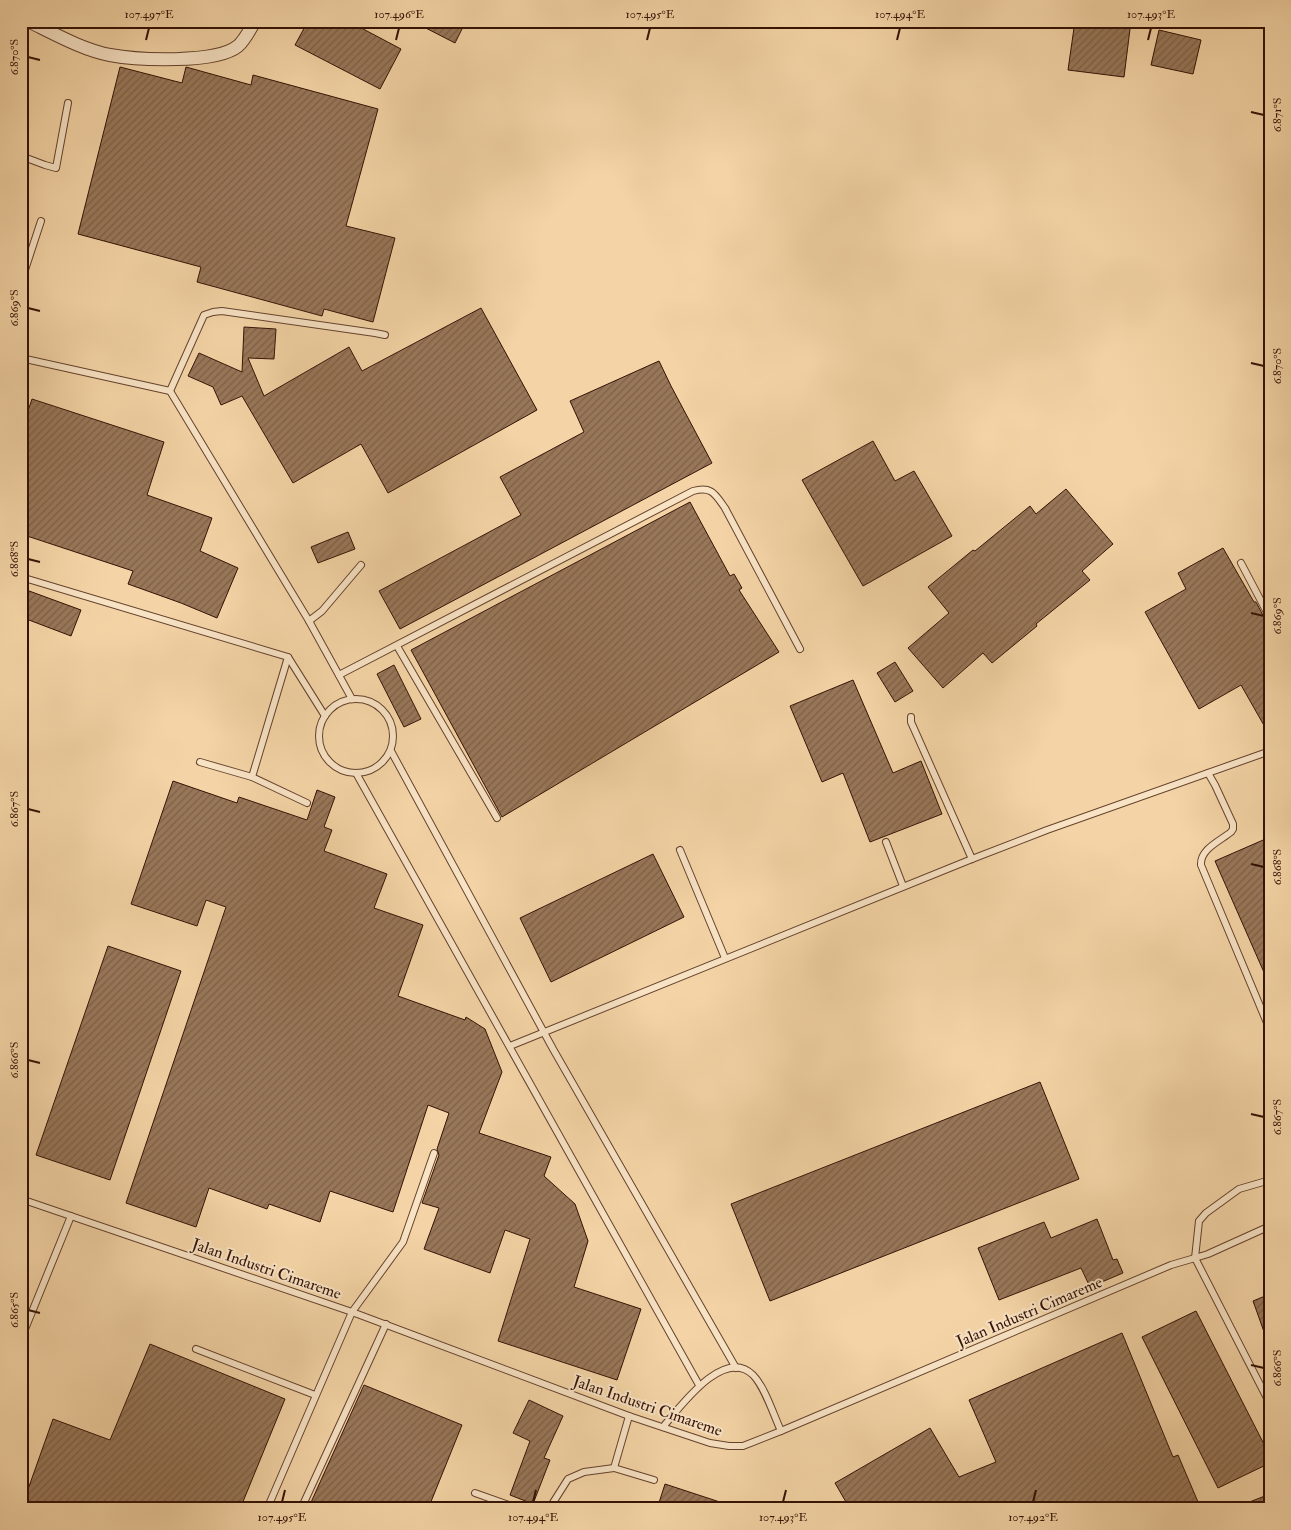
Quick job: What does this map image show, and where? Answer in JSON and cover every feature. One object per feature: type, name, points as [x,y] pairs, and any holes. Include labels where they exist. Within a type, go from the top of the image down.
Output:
[{"type":"street","points":[[28,21],[75,43],[109,55],[154,59],[203,58],[226,53],[238,46],[255,21]]},
{"type":"lane","points":[[21,156],[45,166],[56,168],[68,103]]},
{"type":"lane","points":[[21,282],[41,221]]},
{"type":"lane","points":[[170,391],[204,315],[213,312],[222,311],[385,336]]},
{"type":"lane","points":[[21,358],[170,391],[309,621],[352,699]]},
{"type":"lane","points":[[339,675],[693,490],[703,488],[714,492],[725,508],[800,649]]},
{"type":"lane","points":[[1241,563],[1270,618]]},
{"type":"lane","points":[[309,621],[322,611],[361,565]]},
{"type":"lane","points":[[21,577],[288,657],[325,716]]},
{"type":"lane","points":[[396,646],[497,818]]},
{"type":"lane","points":[[252,777],[288,657]]},
{"type":"lane","points":[[352,699],[372,702],[387,714],[394,732],[391,751],[382,763],[371,771],[356,773],[341,770],[328,760],[320,746],[319,731],[325,716],[332,707],[341,702],[352,699]]},
{"type":"lane","points":[[911,717],[911,722],[972,858]]},
{"type":"lane","points":[[391,751],[543,1031],[736,1368]]},
{"type":"lane","points":[[510,1046],[972,858],[1270,751]]},
{"type":"lane","points":[[200,762],[252,777],[307,803]]},
{"type":"lane","points":[[356,773],[699,1385]]},
{"type":"lane","points":[[1208,773],[1233,824],[1233,829],[1205,852],[1201,859],[1201,865],[1270,1030]]},
{"type":"lane","points":[[886,842],[903,886]]},
{"type":"lane","points":[[680,850],[725,958]]},
{"type":"lane","points":[[268,1509],[352,1312],[403,1242],[434,1153]]},
{"type":"lane","points":[[1270,1180],[1239,1189],[1206,1213],[1199,1221],[1195,1258],[1270,1404]]},
{"type":"lane","name":"Jalan Industri Cimareme","points":[[21,1199],[386,1324],[629,1416],[710,1443],[729,1446],[743,1446],[781,1431],[1171,1265],[1208,1254],[1270,1226]]},
{"type":"lane","points":[[21,1339],[71,1216]]},
{"type":"lane","points":[[301,1509],[386,1324]]},
{"type":"lane","points":[[196,1349],[315,1395]]},
{"type":"lane","points":[[663,1427],[699,1385],[726,1368],[736,1368],[746,1370],[754,1376],[781,1431]]},
{"type":"lane","points":[[614,1468],[629,1416]]},
{"type":"lane","points":[[549,1509],[568,1479],[584,1472],[614,1468],[654,1480]]},
{"type":"lane","points":[[475,1493],[520,1509]]},
{"type":"building","points":[[308,21],[348,21],[401,49],[380,89],[295,45]]},
{"type":"building","points":[[412,21],[466,21],[455,43]]},
{"type":"building","points":[[1075,21],[1131,21],[1124,77],[1068,70]]},
{"type":"building","points":[[1159,30],[1201,40],[1193,74],[1151,65]]},
{"type":"building","points":[[120,67],[182,83],[186,67],[251,85],[253,75],[378,109],[346,226],[395,238],[373,322],[324,309],[322,316],[197,282],[201,267],[78,234]]},
{"type":"building","points":[[481,308],[537,410],[388,493],[361,444],[293,483],[242,396],[221,405],[213,387],[188,376],[199,353],[242,372],[244,327],[276,329],[274,359],[248,358],[264,396],[349,347],[362,371]]},
{"type":"building","points":[[659,361],[712,463],[400,629],[379,591],[521,515],[500,477],[584,432],[570,401]]},
{"type":"building","points":[[32,399],[164,442],[147,495],[212,518],[200,551],[238,568],[217,618],[128,584],[133,571],[21,534],[21,432]]},
{"type":"building","points":[[873,441],[895,481],[914,471],[952,536],[863,586],[802,480]]},
{"type":"building","points":[[1066,489],[1113,544],[1082,571],[1090,580],[1036,624],[1037,626],[992,663],[983,653],[943,688],[908,648],[949,613],[928,587],[1030,506],[1036,514]]},
{"type":"building","points":[[690,502],[730,576],[734,574],[742,588],[739,590],[779,652],[502,817],[411,650]]},
{"type":"building","points":[[348,532],[355,549],[318,563],[311,547]]},
{"type":"building","points":[[1223,548],[1254,602],[1256,602],[1266,621],[1270,623],[1270,736],[1241,685],[1199,709],[1145,612],[1186,589],[1178,573]]},
{"type":"building","points":[[21,588],[81,610],[71,636],[21,617]]},
{"type":"building","points":[[895,662],[913,691],[895,702],[877,673]]},
{"type":"building","points":[[394,665],[421,719],[404,727],[377,674]]},
{"type":"building","points":[[853,680],[893,773],[921,761],[942,814],[870,842],[843,773],[822,782],[790,706]]},
{"type":"building","points":[[173,781],[237,803],[239,797],[307,820],[317,790],[335,797],[324,827],[332,830],[324,851],[387,874],[374,908],[423,925],[398,996],[465,1020],[466,1017],[485,1029],[502,1072],[479,1133],[551,1157],[544,1176],[575,1204],[588,1241],[574,1287],[641,1309],[617,1380],[498,1341],[530,1239],[505,1230],[490,1273],[424,1249],[439,1208],[422,1203],[439,1155],[437,1149],[449,1113],[428,1105],[393,1212],[330,1191],[320,1222],[269,1204],[267,1209],[209,1188],[196,1227],[126,1203],[226,907],[206,900],[197,926],[131,904]]},
{"type":"building","points":[[1270,837],[1270,986],[1215,861]]},
{"type":"building","points":[[653,854],[684,917],[551,982],[520,918]]},
{"type":"building","points":[[108,946],[181,971],[110,1180],[36,1155]]},
{"type":"building","points":[[1040,1082],[1079,1179],[770,1301],[731,1204]]},
{"type":"building","points":[[1097,1219],[1113,1260],[1117,1259],[1123,1273],[1090,1287],[1081,1268],[999,1300],[978,1248],[1044,1222],[1051,1238]]},
{"type":"building","points":[[1270,1294],[1270,1343],[1268,1343],[1253,1301]]},
{"type":"building","points":[[1196,1311],[1270,1456],[1270,1463],[1218,1488],[1142,1337]]},
{"type":"building","points":[[1122,1333],[1173,1457],[1178,1455],[1201,1509],[850,1509],[835,1483],[930,1428],[959,1477],[996,1462],[969,1400]]},
{"type":"building","points":[[150,1344],[285,1399],[240,1509],[21,1509],[53,1419],[110,1440]]},
{"type":"building","points":[[364,1385],[462,1425],[428,1509],[308,1509]]},
{"type":"building","points":[[529,1400],[563,1416],[544,1458],[550,1460],[533,1504],[510,1495],[530,1441],[513,1433]]},
{"type":"building","points":[[665,1484],[732,1506],[731,1509],[657,1509]]},
{"type":"building","points":[[1270,1494],[1270,1509],[1234,1509],[1234,1508]]}]
